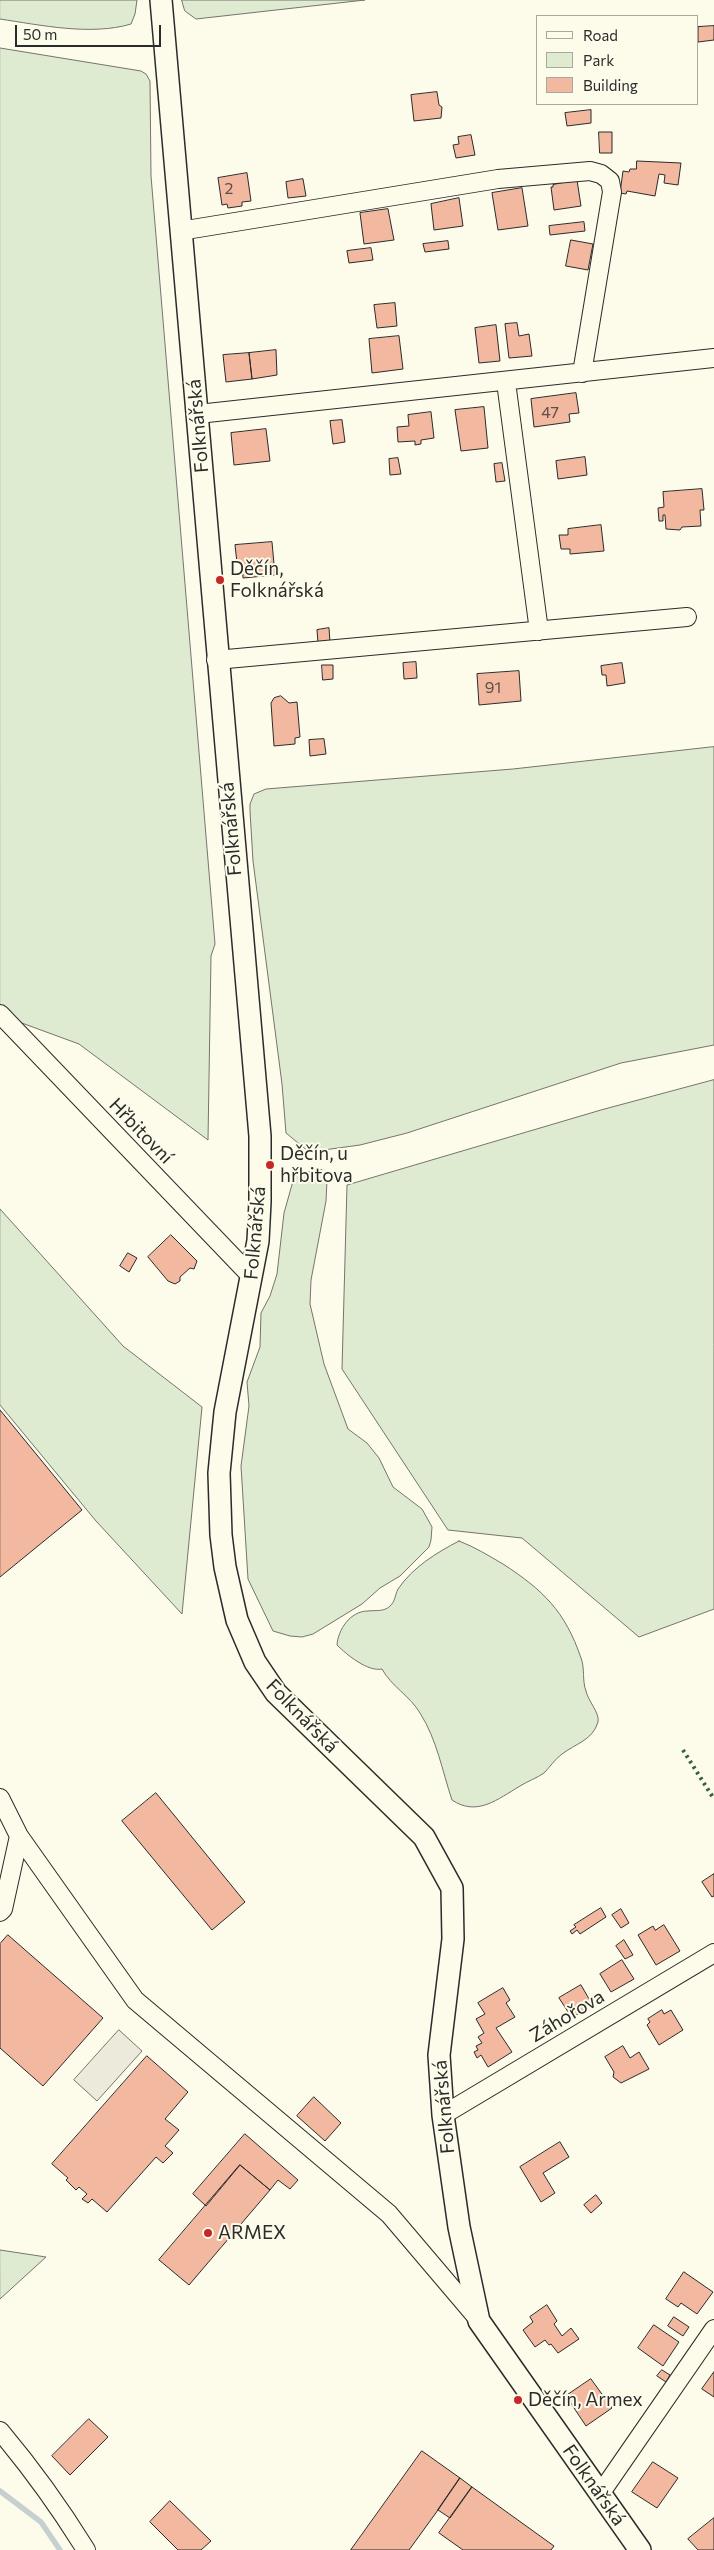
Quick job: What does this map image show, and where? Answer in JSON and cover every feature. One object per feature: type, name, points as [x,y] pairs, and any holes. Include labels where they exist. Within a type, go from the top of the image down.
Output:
[{"type":"street","name":"Folknářská","points":[[161,0],[180,231],[198,414],[216,660],[260,1136],[260,1202],[252,1277],[221,1442],[219,1472],[221,1535],[231,1598],[245,1642],[255,1662],[276,1693],[424,1837],[452,1888],[453,1939],[439,2055],[443,2115],[459,2227],[479,2321]]},
{"type":"street","points":[[180,231],[498,179],[596,172],[610,181],[612,192],[582,373]]},
{"type":"street","points":[[198,414],[714,358]]},
{"type":"street","points":[[506,382],[539,631]]},
{"type":"street","points":[[216,660],[687,617]]},
{"type":"street","name":"Hřbitovní","points":[[0,1014],[252,1277]]},
{"type":"street","name":"Folknářská","points":[[0,1798],[20,1836],[135,2000],[389,2214],[479,2321],[640,2550]]},
{"type":"street","points":[[0,1912],[3,1909],[20,1836]]},
{"type":"street","name":"Záhořova","points":[[443,2115],[714,1953]]},
{"type":"street","points":[[600,2494],[714,2329]]},
{"type":"street","points":[[0,2431],[31,2468],[65,2515],[86,2550]]},
{"type":"green space","points":[[0,0],[137,0],[131,24],[99,29],[83,29],[0,19]]},
{"type":"green space","points":[[182,0],[365,0],[196,19],[185,11]]},
{"type":"green space","points":[[0,48],[141,71],[146,74],[150,81],[151,176],[215,944],[211,956],[208,1140],[79,1044],[0,1015]]},
{"type":"green space","points":[[714,747],[714,1045],[621,1063],[407,1133],[360,1145],[309,1152],[286,1133],[282,1084],[253,861],[250,804],[254,794],[266,789],[513,769]]},
{"type":"green space","points":[[714,1080],[714,1609],[639,1637],[522,1538],[448,1530],[342,1369],[347,1185],[601,1110]]},
{"type":"green space","points":[[322,1170],[327,1180],[326,1201],[311,1280],[310,1304],[324,1364],[348,1429],[367,1443],[379,1458],[393,1487],[422,1509],[432,1527],[429,1547],[400,1576],[380,1588],[362,1604],[313,1634],[302,1637],[273,1631],[248,1579],[241,1466],[249,1406],[247,1382],[260,1347],[261,1313],[270,1296],[277,1274],[284,1213],[295,1174]]},
{"type":"green space","points":[[0,1209],[123,1346],[202,1407],[182,1614],[96,1521],[0,1405]]},
{"type":"green space","points":[[459,1541],[503,1564],[530,1583],[560,1614],[575,1642],[582,1662],[587,1695],[598,1718],[596,1728],[592,1733],[559,1756],[544,1773],[495,1801],[470,1807],[452,1800],[431,1734],[416,1707],[390,1681],[382,1669],[370,1668],[364,1665],[352,1658],[337,1645],[340,1633],[346,1622],[362,1612],[388,1608],[392,1604],[398,1589],[418,1567]]},
{"type":"green space","points":[[0,2250],[46,2257],[0,2299]]},
{"type":"shaded area","points":[[119,2030],[142,2051],[97,2101],[74,2080]]},
{"type":"building","points":[[714,26],[714,40],[699,42],[699,27]]},
{"type":"building","points":[[437,92],[439,105],[442,107],[441,118],[414,121],[411,95]]},
{"type":"building","points":[[591,110],[591,123],[567,126],[565,113]]},
{"type":"building","points":[[599,132],[612,132],[612,153],[600,153]]},
{"type":"building","points":[[471,135],[475,155],[456,158],[453,145],[459,144],[458,137]]},
{"type":"building","points":[[637,161],[681,163],[678,185],[664,183],[665,175],[659,174],[655,196],[627,191],[626,194],[620,193],[623,171],[629,172],[630,169],[636,169]]},
{"type":"building","points":[[247,173],[251,201],[242,202],[242,206],[228,208],[227,204],[222,205],[218,178]]},
{"type":"building","points":[[303,179],[306,196],[288,198],[286,182]]},
{"type":"building","points":[[577,180],[581,206],[554,210],[551,187]]},
{"type":"building","points":[[522,188],[528,226],[498,230],[492,193]]},
{"type":"building","points":[[459,198],[463,226],[434,230],[431,204]]},
{"type":"building","points":[[388,209],[394,240],[364,244],[360,213]]},
{"type":"building","points":[[584,222],[585,231],[550,235],[549,226]]},
{"type":"building","points":[[571,240],[593,244],[588,270],[566,266]]},
{"type":"building","points":[[448,241],[449,249],[425,252],[423,244]]},
{"type":"building","points":[[371,248],[373,260],[349,263],[347,251]]},
{"type":"building","points":[[395,303],[397,326],[377,328],[374,305]]},
{"type":"building","points":[[517,323],[519,336],[529,334],[532,356],[509,358],[505,324]]},
{"type":"building","points":[[496,325],[500,361],[479,363],[475,328]]},
{"type":"building","points":[[399,336],[403,369],[372,373],[369,339]]},
{"type":"building","points":[[276,350],[277,375],[252,379],[249,353]]},
{"type":"building","points":[[249,353],[252,379],[226,382],[223,355]]},
{"type":"building","points":[[576,393],[579,413],[569,414],[570,422],[534,427],[531,399]]},
{"type":"building","points":[[484,407],[488,448],[461,451],[455,410]]},
{"type":"building","points":[[431,412],[434,438],[421,440],[421,444],[415,445],[415,441],[398,442],[397,427],[409,426],[408,415]]},
{"type":"building","points":[[342,420],[345,442],[333,444],[330,421]]},
{"type":"building","points":[[266,429],[270,461],[234,465],[231,433]]},
{"type":"building","points":[[585,457],[587,475],[558,479],[556,461]]},
{"type":"building","points":[[398,458],[401,474],[390,475],[389,459]]},
{"type":"building","points":[[502,463],[505,481],[496,482],[494,464]]},
{"type":"building","points":[[702,489],[704,510],[700,510],[701,526],[682,527],[680,530],[666,529],[665,515],[663,515],[663,521],[659,521],[658,508],[664,507],[663,492]]},
{"type":"building","points":[[601,525],[604,551],[570,554],[570,549],[561,549],[559,535],[568,535],[568,529]]},
{"type":"building","points":[[272,542],[275,575],[243,578],[242,562],[237,563],[235,545]]},
{"type":"building","points":[[329,628],[330,642],[318,643],[317,630]]},
{"type":"building","points":[[416,662],[417,678],[404,679],[403,663]]},
{"type":"building","points":[[622,663],[625,683],[607,686],[606,675],[602,675],[601,666]]},
{"type":"building","points":[[322,665],[333,665],[333,679],[323,680]]},
{"type":"building","points":[[519,671],[521,701],[479,705],[477,674]]},
{"type":"building","points":[[281,696],[289,703],[297,702],[300,737],[295,738],[295,744],[274,746],[271,703],[274,698]]},
{"type":"building","points":[[324,739],[326,754],[310,756],[309,740]]},
{"type":"building","points":[[171,1235],[197,1261],[194,1269],[190,1268],[180,1277],[180,1281],[175,1284],[168,1281],[148,1257]]},
{"type":"building","points":[[128,1253],[137,1258],[129,1272],[120,1266]]},
{"type":"building","points":[[0,1410],[82,1510],[0,1577]]},
{"type":"building","points":[[156,1793],[245,1902],[212,1930],[122,1821]]},
{"type":"building","points":[[714,1874],[714,1896],[712,1897],[702,1882]]},
{"type":"building","points":[[601,1908],[606,1917],[580,1934],[577,1930],[572,1934],[570,1931],[576,1927],[574,1925]]},
{"type":"building","points":[[621,1909],[629,1923],[621,1928],[612,1915]]},
{"type":"building","points":[[664,1925],[680,1951],[656,1965],[638,1935],[653,1926],[655,1930]]},
{"type":"building","points":[[8,1935],[103,2018],[43,2086],[0,2048],[0,1944]]},
{"type":"building","points":[[624,1940],[633,1955],[625,1959],[616,1946]]},
{"type":"building","points":[[622,1960],[634,1979],[611,1992],[600,1974]]},
{"type":"building","points":[[581,1985],[592,2004],[572,2018],[559,1998]]},
{"type":"building","points":[[503,1988],[510,2000],[506,2003],[515,2017],[496,2028],[512,2052],[488,2067],[481,2055],[477,2058],[474,2052],[478,2050],[476,2046],[482,2043],[478,2037],[484,2033],[476,2019],[485,2014],[478,2003]]},
{"type":"building","points":[[662,2010],[664,2014],[671,2010],[683,2030],[659,2045],[647,2025],[650,2022],[648,2019]]},
{"type":"building","points":[[623,2046],[630,2058],[639,2052],[649,2069],[621,2083],[613,2077],[614,2072],[605,2057]]},
{"type":"building","points":[[147,2056],[188,2092],[165,2119],[179,2130],[165,2146],[173,2153],[163,2163],[156,2157],[107,2212],[92,2199],[88,2203],[82,2199],[87,2194],[79,2187],[76,2190],[66,2180],[68,2178],[52,2164]]},
{"type":"building","points":[[314,2097],[341,2123],[325,2141],[297,2116]]},
{"type":"building","points":[[245,2134],[298,2180],[290,2189],[278,2180],[270,2190],[240,2165],[206,2206],[193,2194]]},
{"type":"building","points":[[560,2142],[569,2157],[543,2173],[555,2193],[541,2202],[520,2167]]},
{"type":"building","name":"ARMEX","points":[[240,2165],[270,2190],[189,2285],[159,2260]]},
{"type":"building","points":[[596,2195],[602,2203],[591,2213],[584,2205]]},
{"type":"building","points":[[684,2272],[713,2292],[697,2314],[681,2303],[678,2307],[666,2299]]},
{"type":"building","points":[[547,2305],[557,2321],[554,2324],[562,2336],[571,2328],[579,2339],[558,2353],[545,2340],[535,2347],[523,2330],[533,2322],[530,2317]]},
{"type":"building","points":[[674,2317],[689,2327],[683,2336],[668,2326]]},
{"type":"building","points":[[654,2325],[679,2342],[663,2366],[638,2348]]},
{"type":"building","points":[[662,2370],[670,2375],[666,2382],[657,2376]]},
{"type":"building","points":[[714,2372],[714,2397],[702,2389]]},
{"type":"building","points":[[591,2379],[612,2408],[586,2426],[566,2396]]},
{"type":"building","points":[[89,2419],[108,2437],[70,2475],[52,2456]]},
{"type":"building","points":[[422,2451],[460,2478],[438,2510],[409,2550],[351,2550]]},
{"type":"building","points":[[653,2462],[678,2478],[657,2508],[632,2492]]},
{"type":"building","points":[[460,2478],[472,2487],[450,2518],[438,2510]]},
{"type":"building","points":[[472,2487],[554,2546],[551,2550],[463,2550],[439,2533]]},
{"type":"building","points":[[170,2501],[211,2541],[201,2550],[178,2550],[150,2522]]},
{"type":"building","points":[[714,2518],[714,2550],[698,2550],[688,2539]]},
{"type":"waterway","points":[[0,2491],[41,2522],[60,2550]]},
{"type":"hedge","points":[[683,1750],[714,1799]]},
{"type":"place","name":"Děčín, Folknářská","points":[[220,580]]},
{"type":"place","name":"Děčín, u hřbitova","points":[[270,1165]]},
{"type":"place","name":"ARMEX","points":[[208,2233]]},
{"type":"place","name":"Děčín, Armex","points":[[518,2400]]}]
